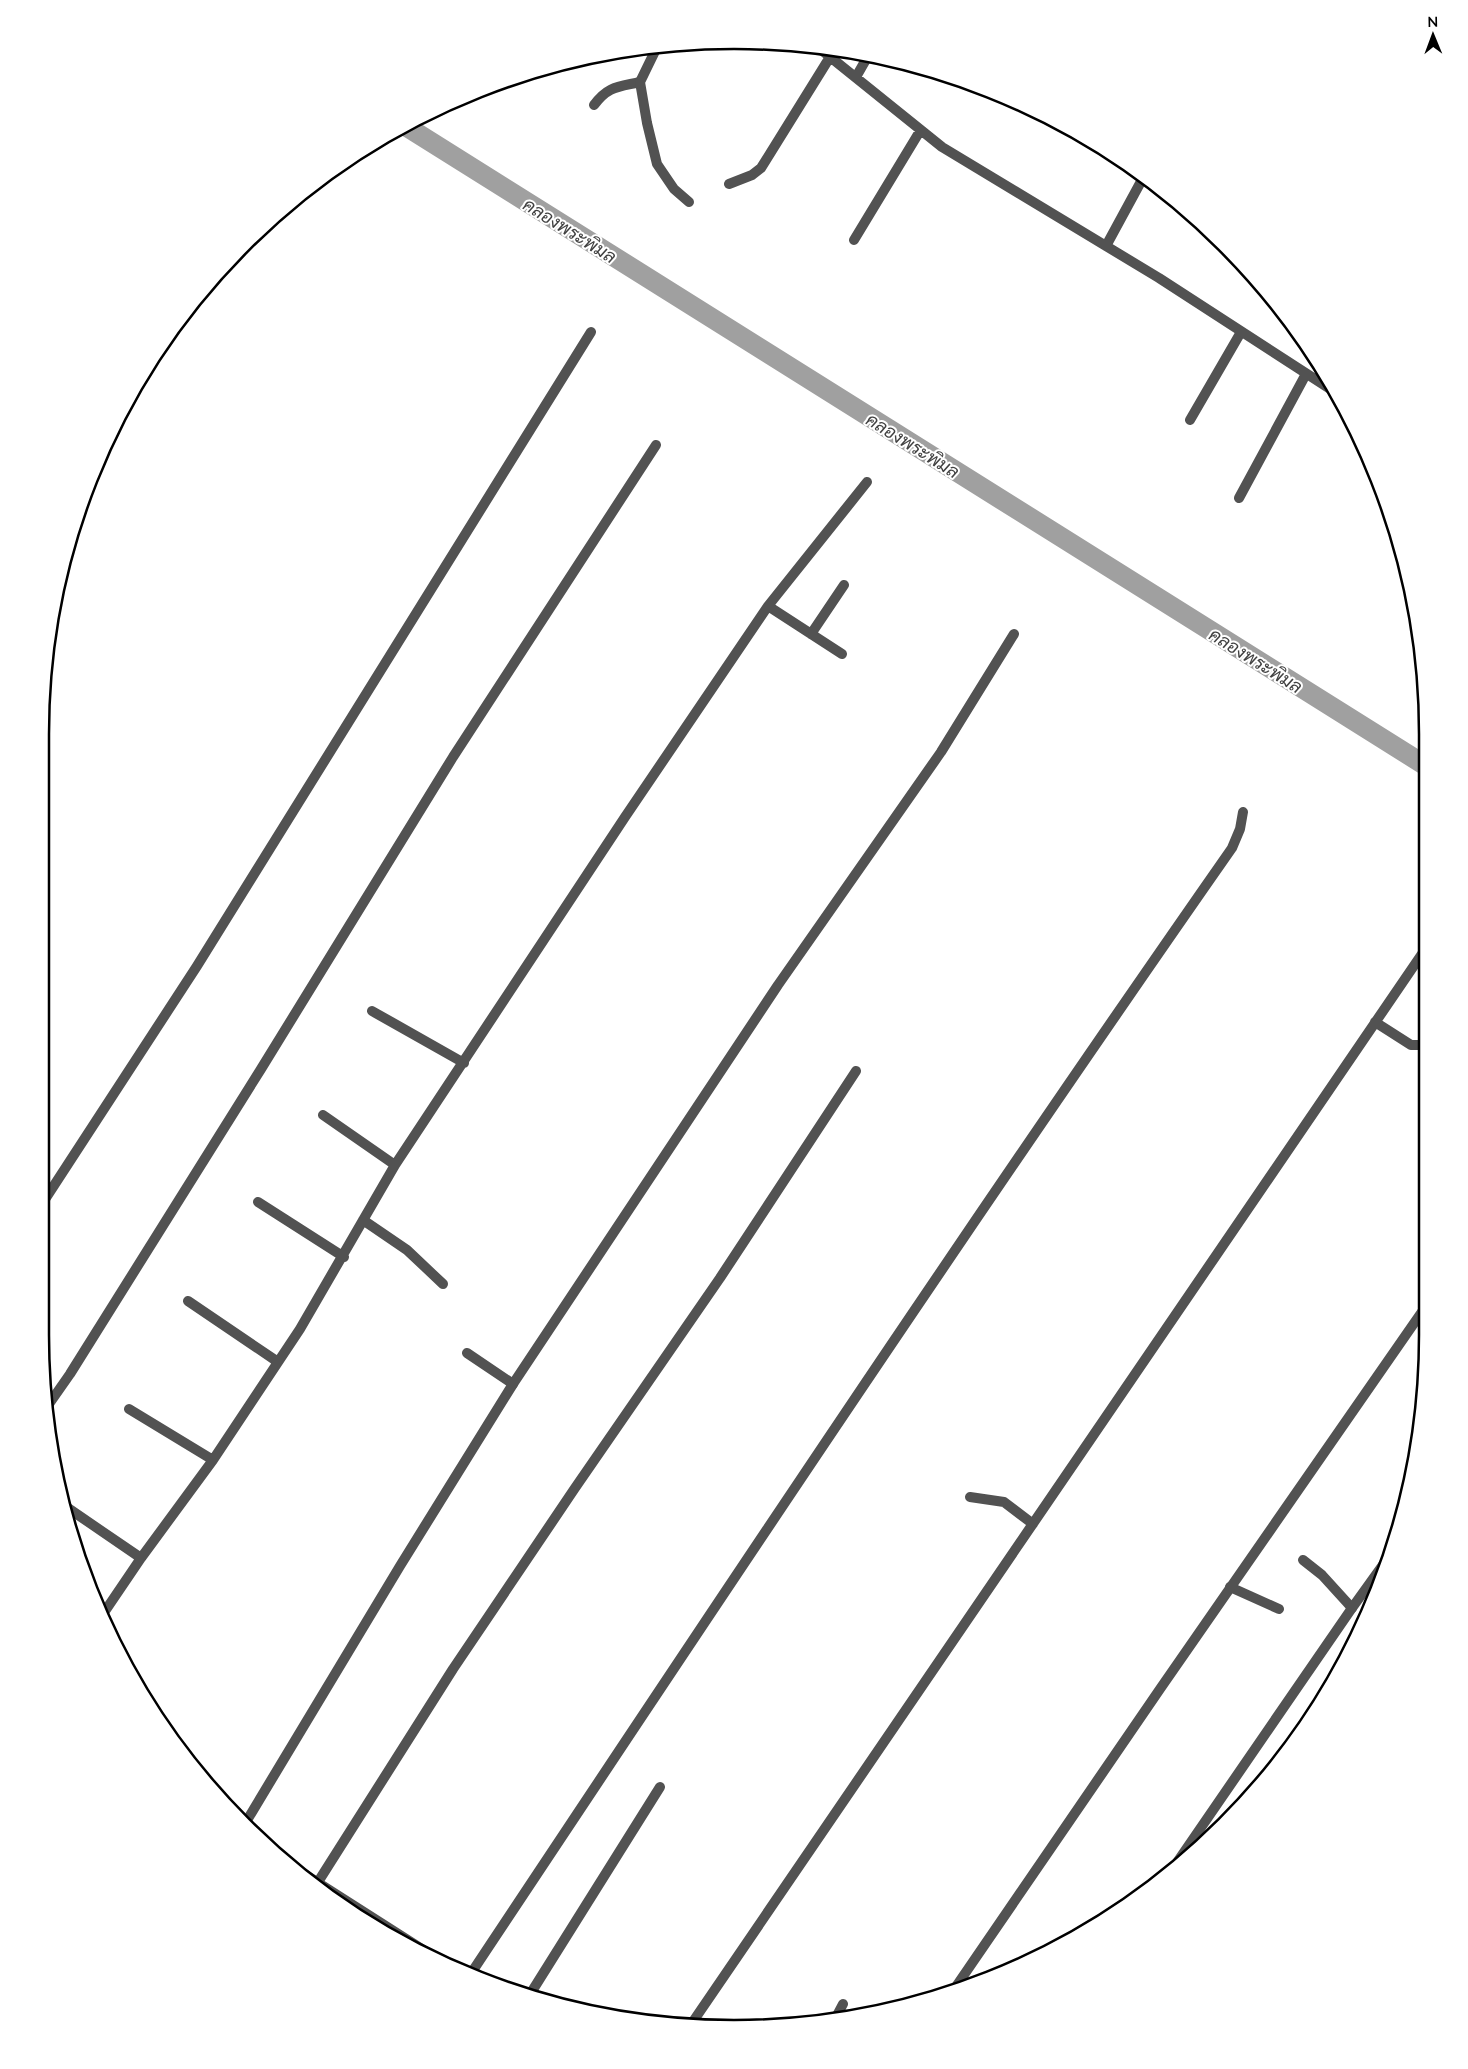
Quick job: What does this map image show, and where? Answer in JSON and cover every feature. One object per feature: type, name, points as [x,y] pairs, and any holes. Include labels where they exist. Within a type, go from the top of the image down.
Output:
[{"type":"street","points":[[654,54],[640,82],[657,164],[674,189],[689,202]]},
{"type":"street","points":[[729,184],[752,175],[761,168],[830,57],[942,147],[1159,278],[1323,385]]},
{"type":"street","points":[[856,77],[865,62]]},
{"type":"street","points":[[594,105],[611,88],[640,82]]},
{"type":"street","points":[[854,240],[920,131]]},
{"type":"street","points":[[1106,246],[1141,182]]},
{"type":"street","points":[[49,1193],[197,966],[591,332]]},
{"type":"street","points":[[1190,420],[1242,332]]},
{"type":"street","points":[[1239,498],[1306,374]]},
{"type":"street","points":[[52,1399],[70,1374],[266,1060],[453,756],[656,445]]},
{"type":"street","points":[[107,1610],[141,1558],[214,1460],[344,1257],[395,1165],[625,817],[768,606],[867,482]]},
{"type":"street","points":[[811,634],[844,585]]},
{"type":"street","points":[[768,606],[842,654]]},
{"type":"street","points":[[248,1819],[400,1566],[513,1384],[778,985],[941,752],[1014,634]]},
{"type":"street","points":[[474,1969],[838,1420],[1081,1064],[1232,848],[1240,829],[1243,812]]},
{"type":"street","points":[[695,2019],[860,1773],[1033,1524],[1419,958]]},
{"type":"street","points":[[372,1011],[464,1063]]},
{"type":"street","points":[[1375,1022],[1411,1045],[1419,1045]]},
{"type":"street","points":[[319,1880],[453,1669],[574,1488],[720,1278],[856,1071]]},
{"type":"street","points":[[323,1115],[395,1165]]},
{"type":"street","points":[[258,1202],[344,1257]]},
{"type":"street","points":[[363,1220],[407,1250],[443,1284]]},
{"type":"street","points":[[188,1301],[278,1362]]},
{"type":"street","points":[[959,1982],[1230,1587],[1419,1316]]},
{"type":"street","points":[[467,1352],[513,1384]]},
{"type":"street","points":[[129,1409],[214,1460]]},
{"type":"street","points":[[970,1498],[1004,1502],[1033,1524]]},
{"type":"street","points":[[72,1511],[141,1558]]},
{"type":"street","points":[[1304,1560],[1322,1575],[1352,1608]]},
{"type":"street","points":[[1185,1851],[1375,1576]]},
{"type":"street","points":[[1230,1587],[1279,1609]]},
{"type":"street","points":[[533,1990],[660,1787]]},
{"type":"street","points":[[347,1901],[365,1912]]},
{"type":"street","points":[[839,2012],[843,2004]]},
{"type":"waterway","name":"คลองพระพิมล","points":[[412,130],[1419,761]]}]
